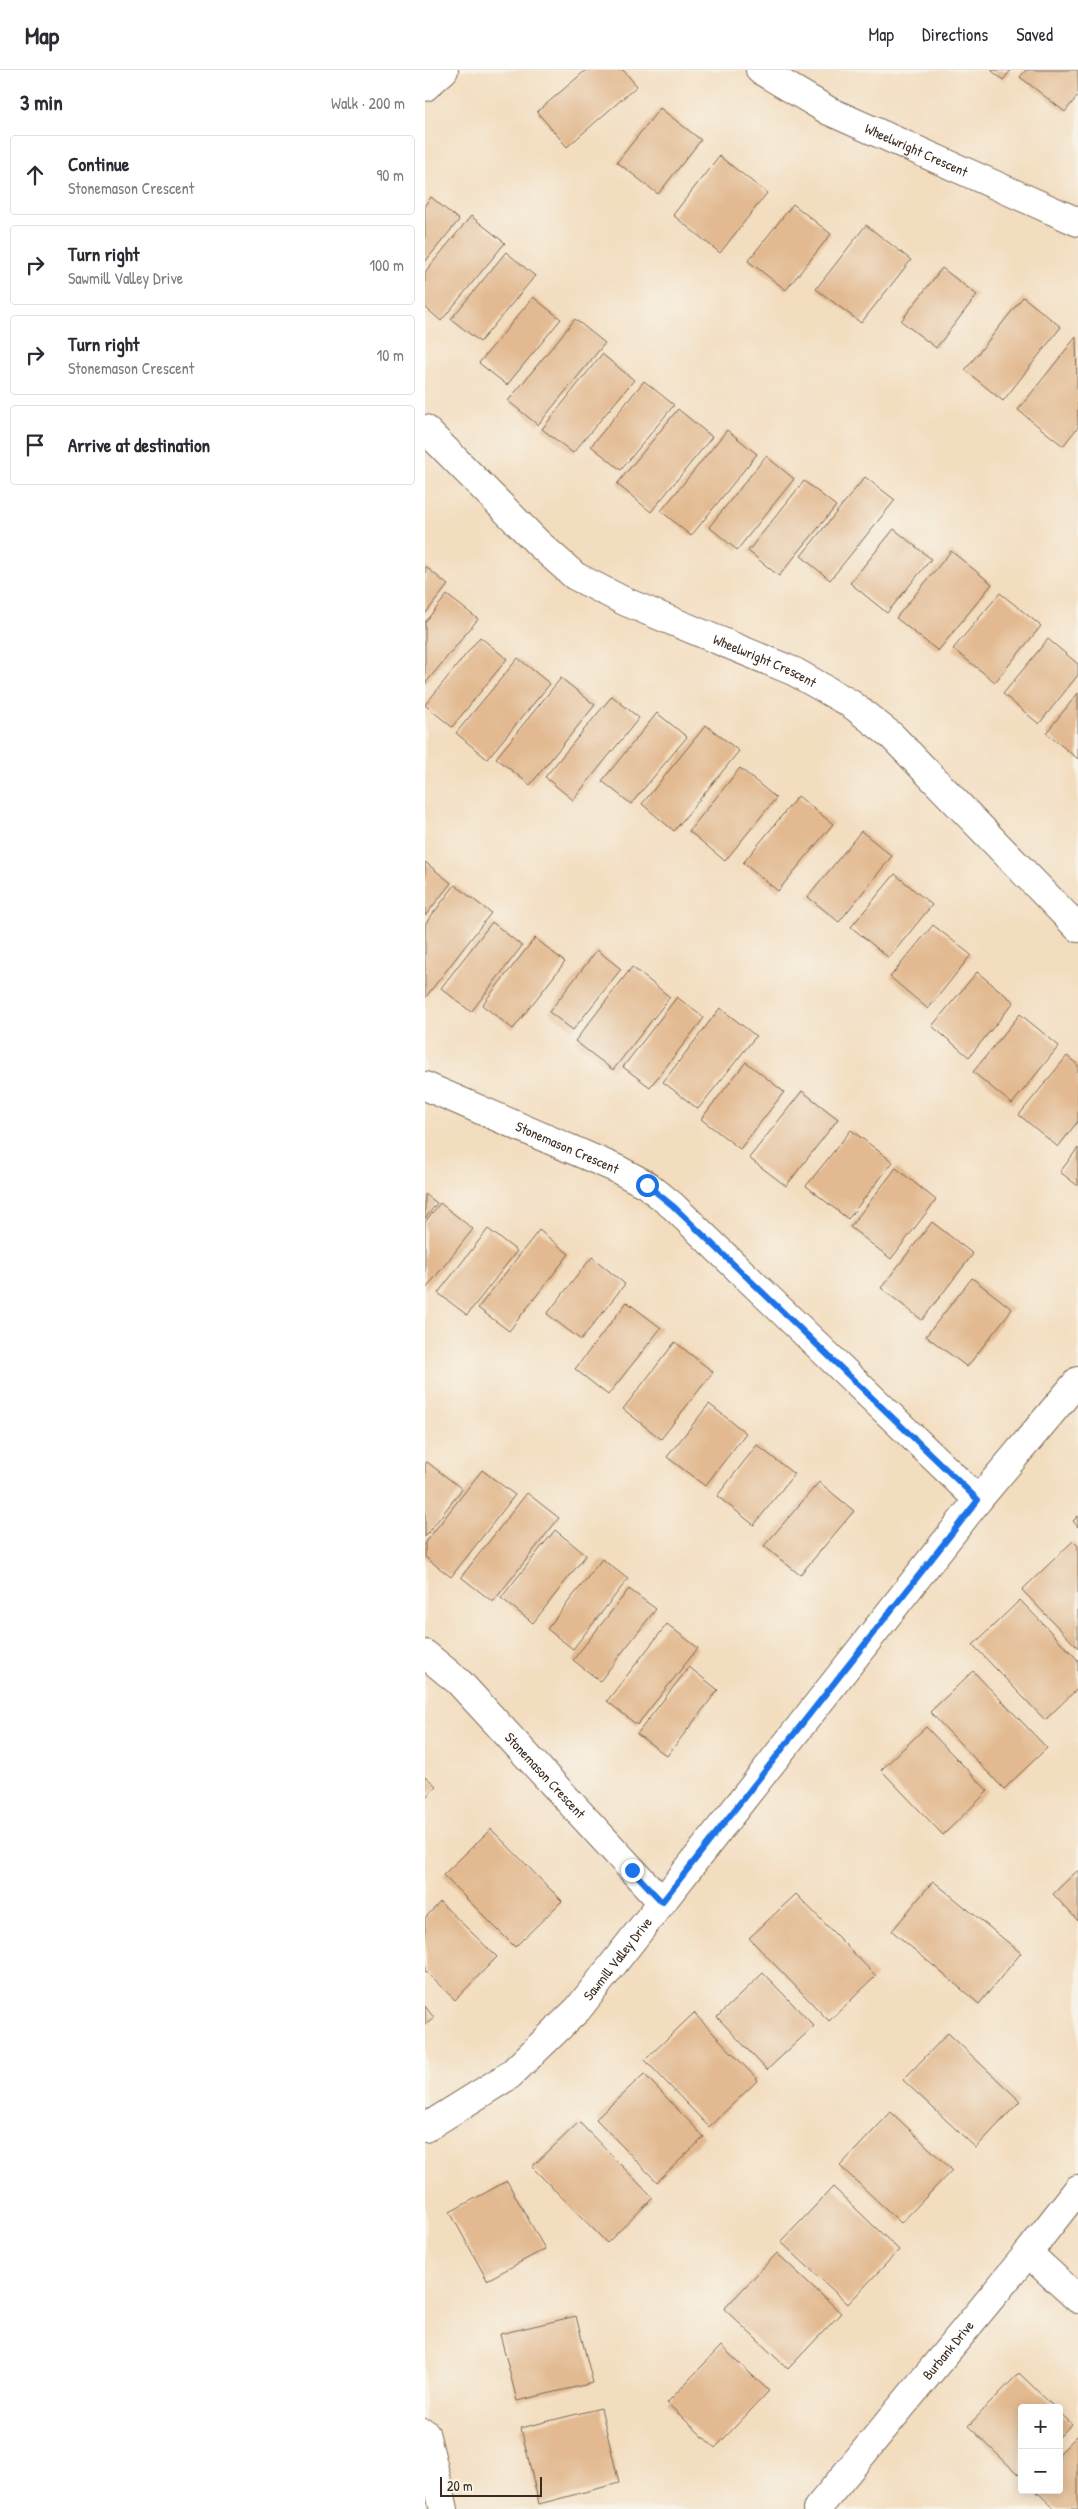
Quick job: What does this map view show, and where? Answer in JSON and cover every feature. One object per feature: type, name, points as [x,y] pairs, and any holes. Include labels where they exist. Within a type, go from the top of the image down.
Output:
[{"type":"street","points":[[425,87],[444,70]]},
{"type":"street","name":"Wheelwright Crescent","points":[[760,70],[829,111],[1078,222]]},
{"type":"street","name":"Wheelwright Crescent","points":[[425,429],[539,544],[575,576],[626,602],[795,672],[851,704],[892,736],[1078,928]]},
{"type":"street","name":"Stonemason Crescent","points":[[425,1086],[617,1169],[647,1185],[680,1213],[978,1500]]},
{"type":"street","name":"Sawmill Valley Drive","points":[[425,2128],[510,2075],[578,2009],[978,1500],[1078,1380]]},
{"type":"street","name":"Stonemason Crescent","points":[[425,1654],[459,1682],[662,1902]]},
{"type":"street","name":"Burbank Drive","points":[[817,2509],[1078,2189]]},
{"type":"street","points":[[1027,2253],[1078,2299]]},
{"type":"street","points":[[425,2433],[443,2509]]},
{"type":"building","points":[[586,70],[623,70],[637,86],[567,147],[537,112]]},
{"type":"building","points":[[991,70],[1011,70],[1003,80]]},
{"type":"building","points":[[1026,70],[1078,70],[1078,95],[1065,112],[1020,77]]},
{"type":"building","points":[[660,108],[701,140],[658,194],[617,162]]},
{"type":"building","points":[[719,156],[767,193],[720,253],[673,215]]},
{"type":"building","points":[[431,197],[459,220],[425,262],[425,205]]},
{"type":"building","points":[[793,204],[831,234],[786,290],[748,261]]},
{"type":"building","points":[[471,216],[505,243],[441,321],[425,307],[425,272]]},
{"type":"building","points":[[866,225],[911,260],[861,323],[816,289]]},
{"type":"building","points":[[506,252],[535,276],[480,342],[451,319]]},
{"type":"building","points":[[942,268],[977,295],[936,348],[901,321]]},
{"type":"building","points":[[533,297],[561,319],[507,385],[479,363]]},
{"type":"building","points":[[1023,297],[1061,327],[1003,401],[965,370]]},
{"type":"building","points":[[575,319],[605,343],[538,425],[508,401]]},
{"type":"building","points":[[1076,337],[1078,427],[1063,446],[1018,410]]},
{"type":"building","points":[[602,354],[634,380],[573,453],[542,429]]},
{"type":"building","points":[[644,381],[674,405],[621,470],[591,446]]},
{"type":"building","points":[[678,409],[712,437],[651,512],[617,484]]},
{"type":"building","points":[[727,430],[757,454],[691,536],[661,511]]},
{"type":"building","points":[[766,456],[794,479],[737,550],[709,527]]},
{"type":"building","points":[[865,477],[895,500],[830,580],[801,556]]},
{"type":"building","points":[[804,481],[836,506],[779,576],[748,551]]},
{"type":"building","points":[[894,529],[931,559],[887,613],[850,583]]},
{"type":"building","points":[[951,551],[992,584],[938,651],[896,618]]},
{"type":"building","points":[[425,566],[448,585],[425,614]]},
{"type":"building","points":[[1000,593],[1041,626],[995,682],[953,649]]},
{"type":"building","points":[[447,595],[478,619],[425,684],[425,622]]},
{"type":"building","points":[[480,637],[507,659],[452,727],[425,705]]},
{"type":"building","points":[[1048,639],[1078,664],[1078,675],[1039,724],[1003,694]]},
{"type":"building","points":[[518,658],[550,684],[487,759],[456,733]]},
{"type":"building","points":[[561,678],[595,705],[530,785],[496,758]]},
{"type":"building","points":[[1078,693],[1078,759],[1046,733]]},
{"type":"building","points":[[612,696],[639,718],[573,800],[545,777]]},
{"type":"building","points":[[657,713],[687,737],[631,804],[602,781]]},
{"type":"building","points":[[706,725],[739,751],[674,831],[642,804]]},
{"type":"building","points":[[740,768],[776,798],[725,861],[689,831]]},
{"type":"building","points":[[798,796],[833,824],[778,891],[743,863]]},
{"type":"building","points":[[861,831],[892,856],[839,922],[808,897]]},
{"type":"building","points":[[425,862],[451,883],[425,916]]},
{"type":"building","points":[[895,874],[932,905],[889,958],[851,927]]},
{"type":"building","points":[[455,885],[491,913],[425,998],[425,924]]},
{"type":"building","points":[[492,922],[522,946],[471,1012],[441,988]]},
{"type":"building","points":[[933,925],[971,955],[928,1009],[890,977]]},
{"type":"building","points":[[535,938],[565,962],[513,1029],[482,1005]]},
{"type":"building","points":[[597,950],[621,969],[573,1030],[549,1012]]},
{"type":"building","points":[[632,967],[670,997],[613,1070],[575,1041]]},
{"type":"building","points":[[977,972],[1014,1002],[969,1057],[932,1026]]},
{"type":"building","points":[[677,997],[704,1018],[650,1087],[623,1067]]},
{"type":"building","points":[[720,1008],[756,1036],[698,1109],[663,1082]]},
{"type":"building","points":[[1020,1014],[1059,1046],[1012,1104],[973,1072]]},
{"type":"building","points":[[1067,1056],[1078,1065],[1078,1121],[1058,1147],[1019,1115]]},
{"type":"building","points":[[746,1062],[784,1092],[740,1149],[701,1119]]},
{"type":"building","points":[[802,1091],[838,1119],[786,1186],[749,1158]]},
{"type":"building","points":[[851,1130],[893,1162],[848,1219],[806,1186]]},
{"type":"building","points":[[1078,1148],[1078,1186],[1060,1172]]},
{"type":"building","points":[[896,1168],[936,1200],[891,1259],[850,1227]]},
{"type":"building","points":[[425,1194],[437,1203],[425,1219]]},
{"type":"building","points":[[440,1203],[473,1229],[425,1290],[425,1222]]},
{"type":"building","points":[[932,1222],[973,1254],[922,1320],[881,1288]]},
{"type":"building","points":[[488,1229],[517,1251],[467,1315],[438,1293]]},
{"type":"building","points":[[539,1230],[569,1254],[509,1331],[478,1308]]},
{"type":"building","points":[[592,1257],[625,1284],[581,1340],[547,1314]]},
{"type":"building","points":[[972,1278],[1012,1309],[967,1367],[926,1336]]},
{"type":"building","points":[[627,1302],[661,1328],[608,1395],[575,1369]]},
{"type":"building","points":[[675,1342],[713,1372],[661,1439],[623,1409]]},
{"type":"building","points":[[709,1404],[746,1433],[705,1486],[667,1457]]},
{"type":"building","points":[[757,1445],[794,1474],[754,1525],[717,1496]]},
{"type":"building","points":[[427,1462],[462,1489],[425,1537],[425,1464]]},
{"type":"building","points":[[482,1470],[515,1495],[451,1577],[425,1557],[425,1543]]},
{"type":"building","points":[[819,1482],[854,1511],[800,1575],[764,1546]]},
{"type":"building","points":[[527,1493],[559,1518],[493,1602],[461,1577]]},
{"type":"building","points":[[1078,1516],[1078,1527],[1073,1521]]},
{"type":"building","points":[[555,1530],[586,1555],[533,1623],[501,1598]]},
{"type":"building","points":[[1073,1541],[1078,1546],[1078,1648],[1022,1590]]},
{"type":"building","points":[[602,1559],[628,1579],[573,1649],[547,1629]]},
{"type":"building","points":[[629,1589],[656,1609],[600,1681],[573,1660]]},
{"type":"building","points":[[1020,1600],[1078,1660],[1078,1688],[1045,1720],[973,1645]]},
{"type":"building","points":[[667,1624],[698,1648],[637,1725],[607,1701]]},
{"type":"building","points":[[689,1667],[718,1690],[667,1756],[637,1734]]},
{"type":"building","points":[[973,1671],[1047,1748],[1004,1789],[930,1712]]},
{"type":"building","points":[[926,1727],[988,1791],[943,1835],[881,1770]]},
{"type":"building","points":[[425,1776],[436,1786],[425,1798]]},
{"type":"building","points":[[491,1829],[562,1901],[515,1947],[443,1875]]},
{"type":"building","points":[[1078,1870],[1078,1921],[1053,1894]]},
{"type":"building","points":[[933,1881],[1021,1953],[979,2004],[892,1931]]},
{"type":"building","points":[[796,1894],[876,1976],[829,2021],[749,1938]]},
{"type":"building","points":[[440,1902],[497,1957],[455,2000],[425,1971],[425,1918]]},
{"type":"building","points":[[763,1973],[814,2026],[767,2070],[717,2017]]},
{"type":"building","points":[[425,2006],[434,2018],[425,2025]]},
{"type":"building","points":[[694,2013],[758,2080],[709,2127],[645,2060]]},
{"type":"building","points":[[948,2033],[1020,2101],[976,2148],[903,2080]]},
{"type":"building","points":[[644,2074],[704,2137],[657,2182],[596,2119]]},
{"type":"building","points":[[891,2112],[952,2170],[901,2223],[840,2166]]},
{"type":"building","points":[[579,2122],[653,2198],[607,2243],[532,2167]]},
{"type":"building","points":[[507,2181],[545,2249],[487,2280],[450,2212]]},
{"type":"building","points":[[833,2187],[899,2250],[848,2304],[781,2242]]},
{"type":"building","points":[[777,2253],[841,2313],[788,2369],[724,2309]]},
{"type":"building","points":[[576,2316],[593,2383],[517,2401],[500,2334]]},
{"type":"building","points":[[721,2346],[769,2391],[715,2448],[667,2403]]},
{"type":"building","points":[[1019,2373],[1051,2404],[1018,2404],[1018,2474],[968,2426]]},
{"type":"building","points":[[601,2408],[619,2483],[539,2504],[521,2428]]},
{"type":"building","points":[[1063,2416],[1072,2424],[1063,2433]]},
{"type":"building","points":[[1078,2435],[1078,2509],[1055,2509],[1039,2494],[1063,2494],[1063,2450]]},
{"type":"route","points":[[632,1870],[662,1902],[978,1500],[673,1206],[647,1185]]}]
